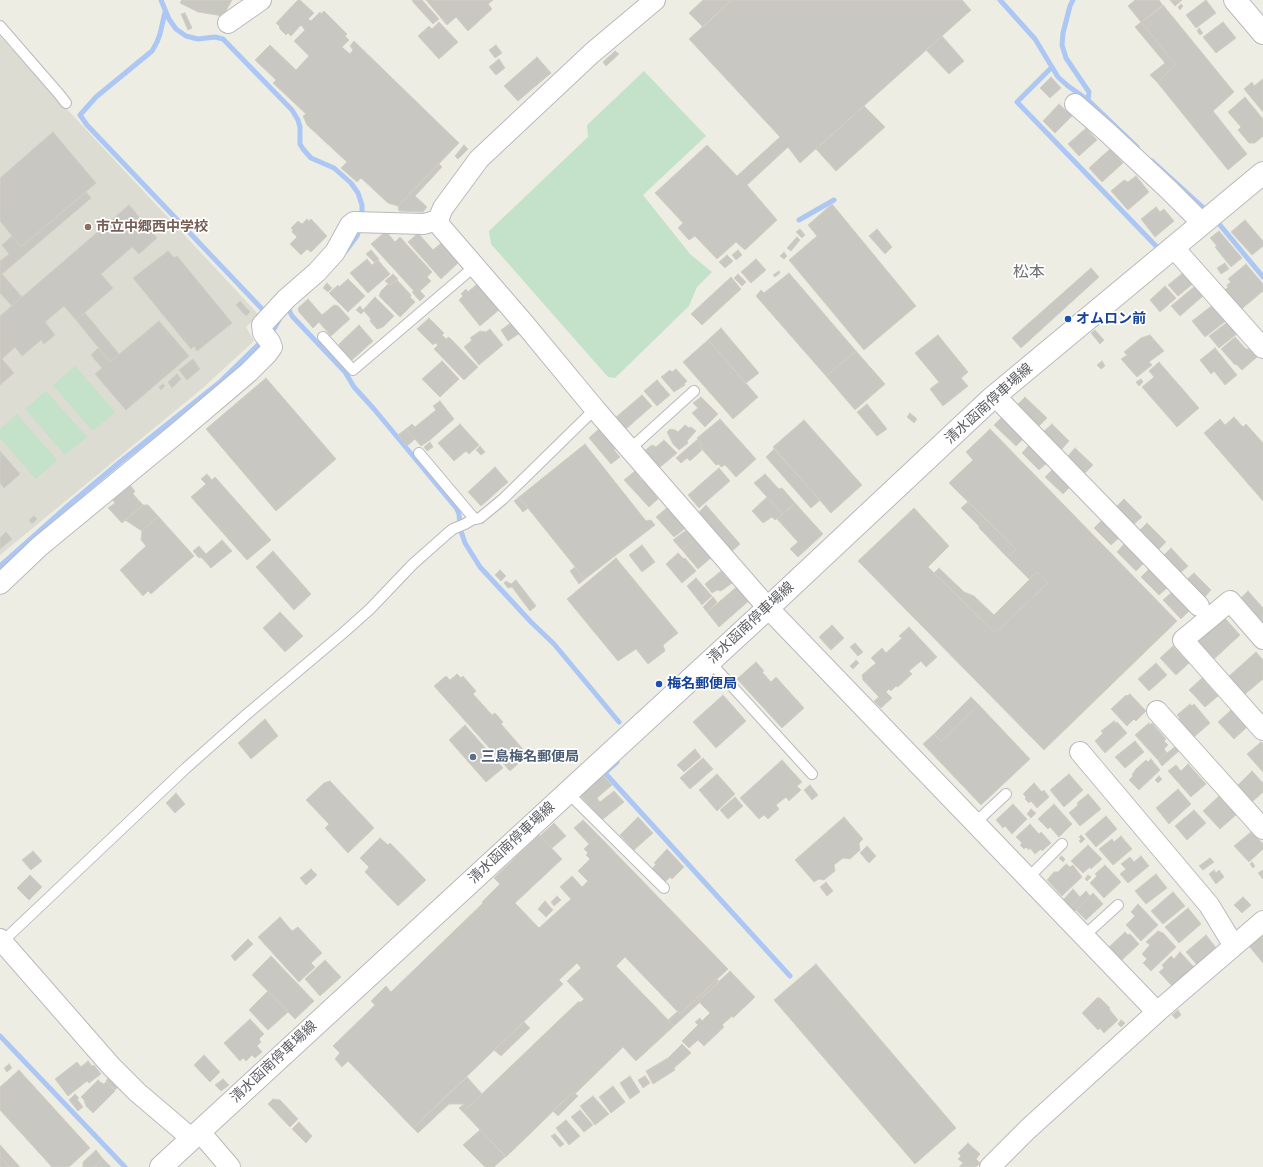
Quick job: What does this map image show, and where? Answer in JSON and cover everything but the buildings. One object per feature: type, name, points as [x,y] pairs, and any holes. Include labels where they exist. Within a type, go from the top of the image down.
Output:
[{"type":"main road","points":[[1236,0],[1263,33]]},
{"type":"main road","name":"清水函南停車場線","points":[[161,1167],[768,608],[995,396],[1263,173]]},
{"type":"street","points":[[228,23],[261,0]]},
{"type":"street","points":[[655,0],[592,53],[479,158],[443,208],[438,220],[441,227],[595,409],[768,608],[1158,1012]]},
{"type":"street","points":[[1075,104],[1169,190],[1202,223]]},
{"type":"street","points":[[0,584],[40,546],[176,434],[249,372],[267,354],[272,347],[266,337],[262,325],[286,299],[317,272],[335,252],[350,225],[364,222],[424,224],[438,220]]},
{"type":"street","points":[[1173,247],[1263,348]]},
{"type":"street","points":[[995,396],[1199,606]]},
{"type":"street","points":[[1261,724],[1183,640],[1230,602],[1263,639]]},
{"type":"street","points":[[1157,711],[1263,829]]},
{"type":"street","points":[[1080,752],[1209,905],[1234,946]]},
{"type":"street","points":[[990,1167],[1028,1129],[1158,1012],[1263,921]]},
{"type":"street","points":[[1,940],[110,1066],[137,1092],[195,1135],[230,1167]]},
{"type":"lane","points":[[0,26],[66,103]]},
{"type":"lane","points":[[323,337],[353,370],[475,266]]},
{"type":"lane","points":[[630,448],[694,391]]},
{"type":"lane","points":[[1,940],[186,768],[370,609],[413,564],[453,529],[474,518],[480,518],[503,499],[595,409]]},
{"type":"lane","points":[[419,453],[474,518]]},
{"type":"lane","points":[[709,661],[812,774]]},
{"type":"lane","points":[[567,792],[664,888]]},
{"type":"lane","points":[[975,823],[1006,794]]},
{"type":"lane","points":[[1028,878],[1062,844]]},
{"type":"lane","points":[[1084,936],[1118,905]]},
{"type":"shaded area","name":"市立中郷西中学校","points":[[0,36],[259,315],[246,327],[254,341],[204,387],[0,555]]},
{"type":"green space","points":[[644,71],[706,136],[643,195],[690,254],[712,272],[697,287],[689,306],[615,378],[608,377],[491,244],[489,231],[588,137],[587,125]]},
{"type":"green space","points":[[75,366],[115,412],[93,431],[53,385]]},
{"type":"green space","points":[[46,391],[87,437],[65,455],[25,409]]},
{"type":"green space","points":[[17,414],[57,460],[36,479],[0,438],[0,429]]},
{"type":"waterway","points":[[161,0],[169,19],[176,29],[186,36],[198,39],[215,37],[223,39],[292,110],[300,127],[300,144],[303,149],[311,158],[334,168],[351,183],[358,193],[362,205],[362,219]]},
{"type":"waterway","points":[[1000,0],[1035,39],[1058,77],[1088,100],[1137,147]]},
{"type":"waterway","points":[[1073,0],[1063,33],[1062,45],[1066,58],[1089,92],[1088,100]]},
{"type":"waterway","points":[[165,12],[160,34],[152,51],[96,97],[80,115],[87,125],[264,311]]},
{"type":"waterway","points":[[1052,67],[1017,102],[1156,246]]},
{"type":"waterway","points":[[1152,161],[1208,212]]},
{"type":"waterway","points":[[799,220],[834,200]]},
{"type":"waterway","points":[[1215,219],[1263,277]]},
{"type":"waterway","points":[[345,252],[357,236],[360,227]]},
{"type":"waterway","points":[[288,308],[292,316],[345,372],[354,387],[457,509],[460,528],[465,543],[480,567],[531,622],[554,644],[619,722]]},
{"type":"waterway","points":[[268,335],[274,329],[280,318]]},
{"type":"waterway","points":[[0,566],[120,462],[220,382],[263,340]]},
{"type":"waterway","points":[[617,762],[605,773],[790,976]]},
{"type":"waterway","points":[[0,1036],[125,1167]]},
{"type":"place","name":"市立中郷西中学校","points":[[88,227]]},
{"type":"place","name":"オムロン前","points":[[1068,319]]},
{"type":"place","name":"梅名郵便局","points":[[659,684]]},
{"type":"place","name":"三島梅名郵便局","points":[[473,757]]},
{"type":"district","name":"松本","points":[[1029,273]]}]
